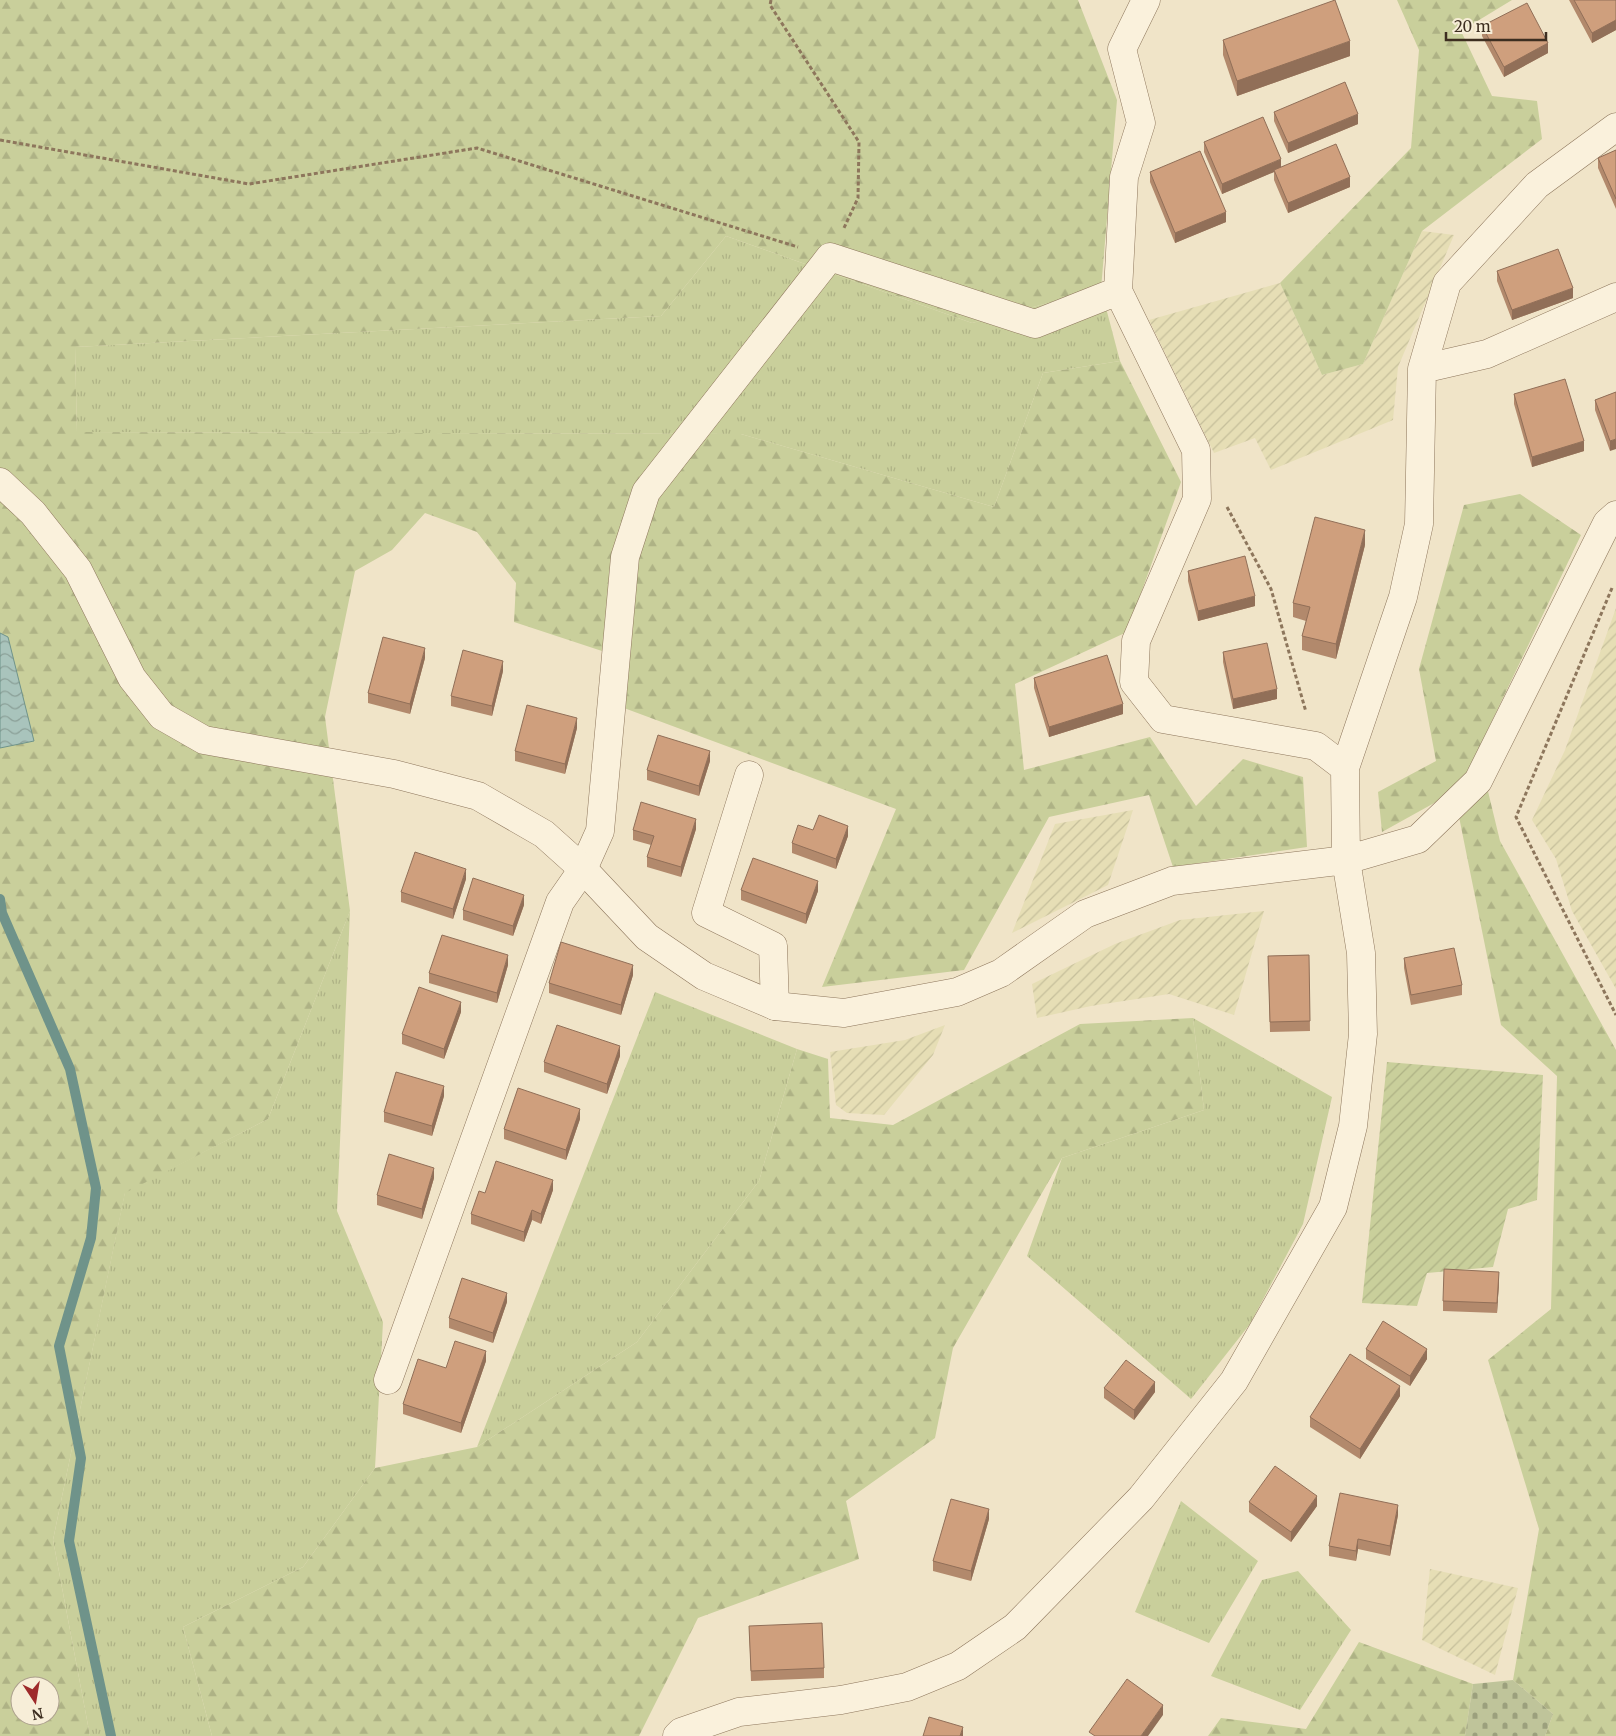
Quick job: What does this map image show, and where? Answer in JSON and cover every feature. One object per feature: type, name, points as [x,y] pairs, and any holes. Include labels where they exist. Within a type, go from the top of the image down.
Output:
[{"type":"street","points":[[1146,0],[1122,50],[1141,123],[1124,177],[1118,291],[1196,450],[1197,499],[1136,641],[1134,682],[1162,719],[1316,746],[1346,768]]},
{"type":"street","points":[[677,1736],[681,1732],[739,1712],[841,1700],[898,1689],[958,1666],[1015,1627],[1141,1498],[1234,1381],[1333,1207],[1353,1126],[1363,1034],[1362,980],[1361,953],[1346,860],[1346,768],[1404,597],[1419,524],[1422,369],[1447,284],[1537,185],[1616,128]]},
{"type":"street","points":[[388,1380],[560,902],[583,869],[600,831],[625,558],[646,492],[830,257],[1035,324],[1118,291]]},
{"type":"street","points":[[1422,369],[1487,354],[1616,297]]},
{"type":"street","points":[[0,482],[33,513],[78,570],[132,678],[162,716],[204,740],[394,774],[478,796],[544,834],[583,869],[647,937],[704,976],[774,1006],[844,1012],[957,992],[1001,973],[1085,914],[1172,881],[1346,860],[1418,839],[1478,781],[1607,522],[1616,515]]},
{"type":"street","points":[[749,775],[706,912],[773,946],[774,1006]]},
{"type":"path","points":[[0,140],[249,184],[477,148],[830,257],[858,198],[859,142],[770,5],[771,0]]},
{"type":"path","points":[[1224,502],[1271,589],[1316,746]]},
{"type":"path","points":[[1612,588],[1516,817],[1616,1015]]},
{"type":"shaded area","points":[[1422,231],[1454,235],[1398,367],[1393,420],[1271,470],[1255,438],[1214,453],[1149,320],[1280,283],[1322,375],[1363,364]]},
{"type":"shaded area","points":[[1616,608],[1616,989],[1572,911],[1556,859],[1532,820],[1565,750]]},
{"type":"shaded area","points":[[1133,810],[1108,885],[1012,933],[1055,824]]},
{"type":"shaded area","points":[[1264,911],[1234,1015],[1169,994],[1091,1006],[1037,1018],[1032,984],[1115,944],[1180,920]]},
{"type":"shaded area","points":[[945,1025],[933,1055],[884,1115],[847,1113],[836,1105],[830,1052],[905,1040]]},
{"type":"shaded area","points":[[1430,1569],[1518,1588],[1495,1675],[1422,1640]]},
{"type":"green space","points":[[0,0],[1078,0],[1117,100],[1101,289],[972,323],[726,236],[661,316],[75,347],[77,432],[741,434],[994,507],[1043,373],[1120,361],[1181,482],[1127,632],[1015,684],[1024,770],[1150,737],[1196,806],[1243,759],[1303,777],[1307,847],[1173,867],[1149,795],[1049,817],[964,970],[822,987],[896,809],[624,708],[605,652],[514,622],[516,583],[477,532],[425,513],[392,550],[355,571],[325,717],[350,911],[268,1119],[125,1193],[53,1540],[90,1736],[0,1736]]},
{"type":"green space","points":[[1397,0],[1512,0],[1461,31],[1492,96],[1537,101],[1542,139],[1422,231],[1363,364],[1322,375],[1280,283],[1411,148],[1419,50]]},
{"type":"green space","points":[[726,236],[972,323],[1101,289],[1120,361],[1043,373],[994,507],[741,434],[77,432],[75,347],[661,316]]},
{"type":"green space","points":[[1520,494],[1581,535],[1478,750],[1500,841],[1616,1050],[1616,1736],[1545,1736],[1553,1714],[1513,1680],[1539,1529],[1488,1360],[1551,1309],[1557,1076],[1501,1025],[1454,792],[1382,832],[1378,792],[1436,761],[1419,669],[1464,505]]},
{"type":"green space","points":[[350,911],[337,1211],[383,1322],[375,1468],[303,1567],[183,1627],[212,1736],[90,1736],[53,1540],[125,1192],[268,1119]]},
{"type":"green space","points":[[655,992],[797,1049],[759,1181],[637,1342],[477,1447]]},
{"type":"green space","points":[[1193,1018],[1332,1097],[1303,1224],[1250,1324],[1191,1399],[1027,1256],[1062,1158],[1204,1110]]},
{"type":"green space","points":[[1193,1018],[1204,1110],[1062,1158],[953,1348],[935,1438],[846,1501],[859,1559],[698,1618],[639,1736],[212,1736],[183,1627],[303,1567],[375,1468],[477,1447],[637,1342],[759,1181],[797,1049],[828,1059],[830,1118],[893,1125],[1080,1024]]},
{"type":"green space","points":[[1387,1062],[1543,1075],[1537,1200],[1508,1209],[1493,1267],[1427,1273],[1417,1306],[1362,1303]]},
{"type":"green space","points":[[1181,1501],[1258,1561],[1209,1643],[1135,1612]]},
{"type":"green space","points":[[1298,1571],[1351,1630],[1300,1710],[1211,1676],[1262,1580]]},
{"type":"green space","points":[[1359,1642],[1473,1684],[1465,1736],[1208,1736],[1221,1718],[1306,1729]]},
{"type":"green space","points":[[1513,1680],[1553,1714],[1545,1736],[1465,1736],[1473,1684]]},
{"type":"water","points":[[0,633],[8,637],[34,741],[0,748]]},
{"type":"building","points":[[1335,0],[1350,41],[1237,81],[1223,40]]},
{"type":"building","points":[[1574,0],[1616,0],[1616,20],[1592,33]]},
{"type":"building","points":[[1527,3],[1548,43],[1504,67],[1482,26]]},
{"type":"building","points":[[1345,82],[1358,114],[1288,143],[1274,112]]},
{"type":"building","points":[[1263,117],[1281,159],[1222,184],[1204,142]]},
{"type":"building","points":[[1336,144],[1350,177],[1288,203],[1274,170]]},
{"type":"building","points":[[1616,150],[1616,199],[1598,158]]},
{"type":"building","points":[[1200,151],[1226,212],[1175,233],[1150,172]]},
{"type":"building","points":[[1558,249],[1573,288],[1512,310],[1497,271]]},
{"type":"building","points":[[1565,379],[1584,441],[1532,457],[1514,394]]},
{"type":"building","points":[[1616,392],[1616,439],[1610,441],[1595,400]]},
{"type":"building","points":[[1315,517],[1365,530],[1336,644],[1302,636],[1310,607],[1293,603]]},
{"type":"building","points":[[1245,556],[1255,596],[1198,611],[1188,571]]},
{"type":"building","points":[[383,637],[425,648],[410,704],[368,693]]},
{"type":"building","points":[[1267,643],[1277,689],[1233,699],[1223,652]]},
{"type":"building","points":[[463,650],[503,661],[492,706],[451,696]]},
{"type":"building","points":[[1107,655],[1123,704],[1049,727],[1034,678]]},
{"type":"building","points":[[527,705],[577,718],[565,764],[515,751]]},
{"type":"building","points":[[658,735],[710,751],[699,786],[647,770]]},
{"type":"building","points":[[641,802],[696,819],[681,867],[647,857],[654,836],[633,830]]},
{"type":"building","points":[[819,815],[848,826],[836,859],[792,843],[798,825],[813,830]]},
{"type":"building","points":[[415,852],[466,869],[453,909],[401,892]]},
{"type":"building","points":[[753,858],[818,881],[806,914],[741,890]]},
{"type":"building","points":[[473,878],[524,895],[513,926],[463,910]]},
{"type":"building","points":[[442,935],[508,955],[497,993],[429,973]]},
{"type":"building","points":[[561,942],[633,965],[621,1005],[549,983]]},
{"type":"building","points":[[1454,948],[1462,985],[1411,995],[1404,958]]},
{"type":"building","points":[[1309,955],[1310,1021],[1270,1022],[1268,956]]},
{"type":"building","points":[[419,987],[461,1002],[444,1049],[402,1034]]},
{"type":"building","points":[[557,1025],[620,1046],[607,1084],[544,1062]]},
{"type":"building","points":[[396,1072],[444,1086],[432,1126],[384,1112]]},
{"type":"building","points":[[518,1088],[580,1109],[566,1150],[504,1129]]},
{"type":"building","points":[[389,1154],[434,1168],[422,1209],[377,1195]]},
{"type":"building","points":[[496,1161],[553,1180],[541,1214],[532,1210],[524,1232],[471,1214],[479,1191],[485,1193]]},
{"type":"building","points":[[1444,1269],[1499,1272],[1497,1303],[1443,1301]]},
{"type":"building","points":[[462,1278],[507,1293],[493,1333],[449,1318]]},
{"type":"building","points":[[1383,1321],[1427,1349],[1410,1376],[1366,1349]]},
{"type":"building","points":[[455,1341],[486,1351],[461,1423],[403,1404],[418,1359],[446,1368]]},
{"type":"building","points":[[1350,1354],[1400,1386],[1360,1449],[1310,1417]]},
{"type":"building","points":[[1126,1360],[1155,1382],[1134,1410],[1104,1388]]},
{"type":"building","points":[[1275,1466],[1317,1496],[1291,1532],[1249,1502]]},
{"type":"building","points":[[1340,1493],[1398,1505],[1390,1546],[1358,1539],[1356,1551],[1329,1546]]},
{"type":"building","points":[[951,1499],[989,1509],[971,1571],[933,1561]]},
{"type":"building","points":[[822,1623],[824,1668],[751,1671],[749,1626]]},
{"type":"building","points":[[1127,1679],[1163,1705],[1141,1736],[1095,1736],[1089,1732]]},
{"type":"building","points":[[929,1717],[963,1727],[960,1736],[923,1736]]},
{"type":"waterway","points":[[0,899],[2,913],[70,1069],[96,1188],[91,1238],[59,1346],[81,1458],[69,1541],[111,1736]]}]
